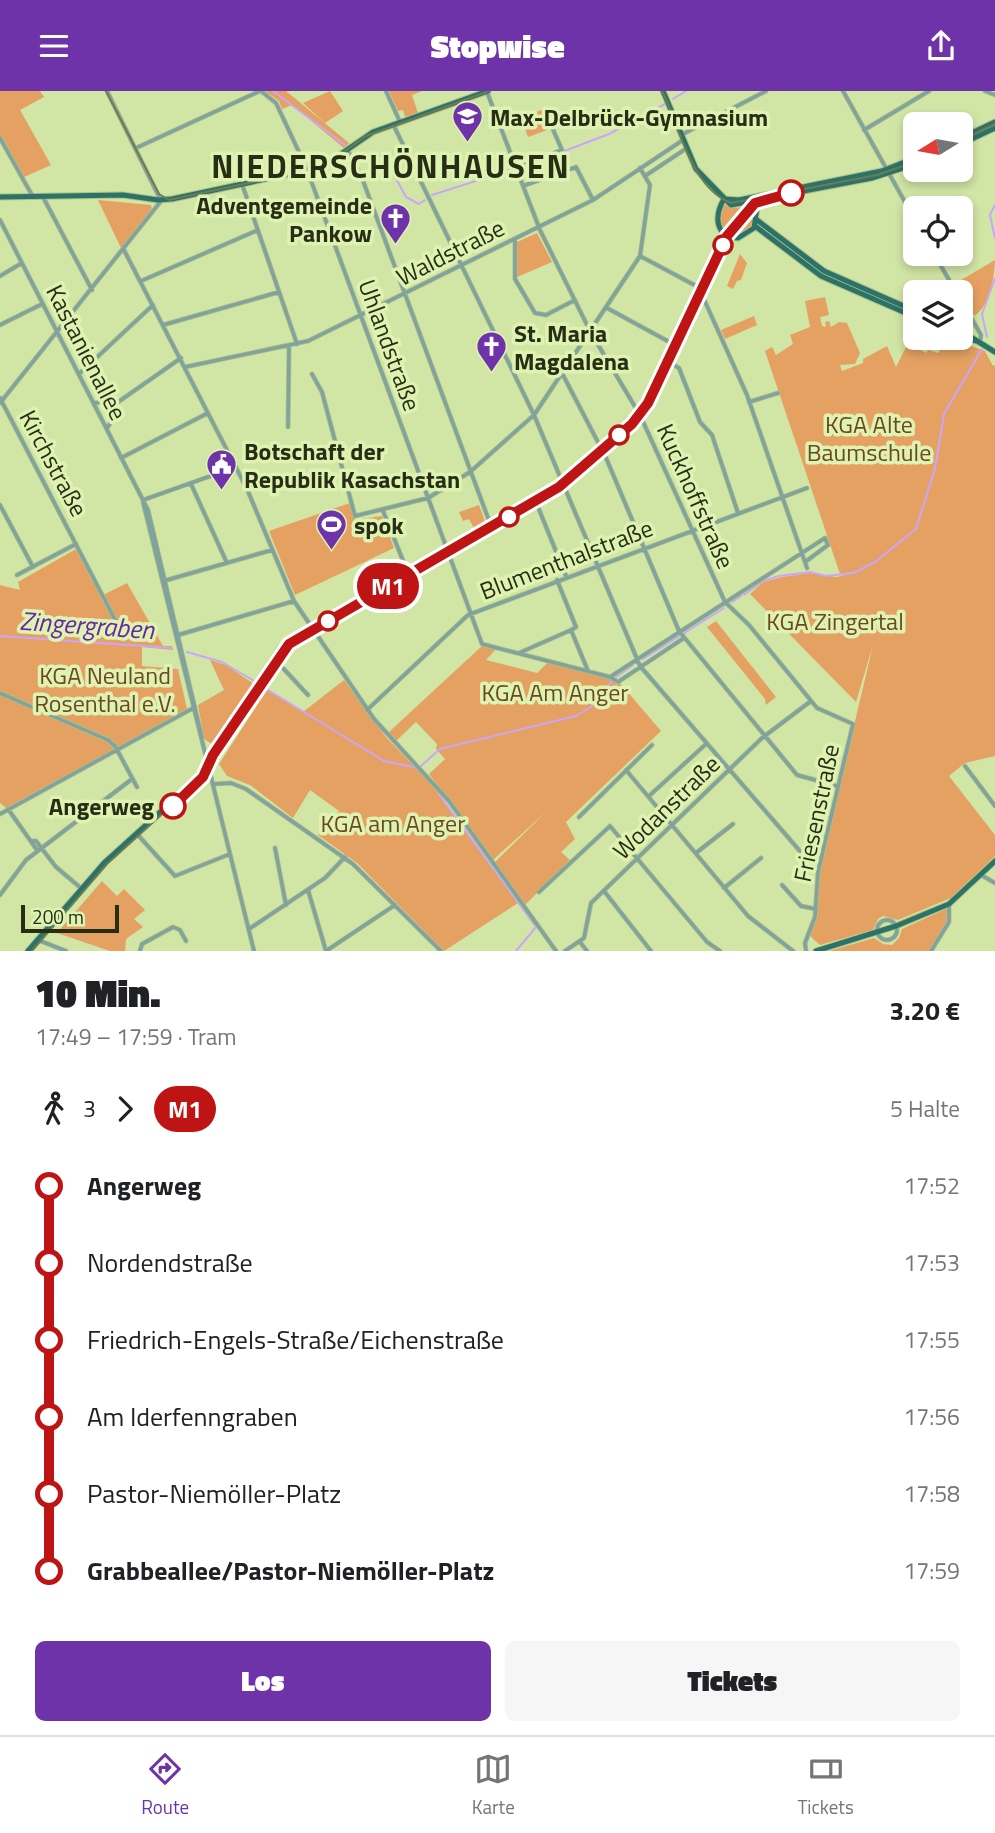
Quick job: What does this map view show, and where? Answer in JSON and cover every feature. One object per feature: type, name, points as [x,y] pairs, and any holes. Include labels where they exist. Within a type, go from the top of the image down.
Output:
[{"type":"main road","points":[[0,197],[123,195],[161,201],[307,170],[327,165],[363,137],[488,91]]},
{"type":"main road","points":[[663,91],[698,172],[724,199],[735,206],[903,168]]},
{"type":"main road","points":[[973,132],[995,122]]},
{"type":"main road","points":[[973,138],[995,128]]},
{"type":"main road","points":[[888,172],[903,165]]},
{"type":"main road","points":[[724,199],[717,216],[728,236]]},
{"type":"main road","points":[[728,236],[745,236],[756,223],[758,199]]},
{"type":"main road","points":[[756,223],[824,271],[903,306]]},
{"type":"main road","points":[[756,223],[821,276],[903,312]]},
{"type":"main road","points":[[640,416],[700,288],[728,236]]},
{"type":"main road","points":[[28,951],[82,889],[197,779],[281,647],[571,481],[640,416],[670,363],[728,236]]},
{"type":"main road","points":[[973,338],[995,352]]},
{"type":"main road","points":[[973,340],[980,342]]},
{"type":"main road","points":[[817,951],[877,933],[949,904],[995,861]]},
{"type":"street","points":[[1,400],[161,201],[107,91]]},
{"type":"street","points":[[136,148],[261,91]]},
{"type":"street","name":"Uhlandstraße","points":[[261,91],[276,103],[307,170],[482,644],[612,679]]},
{"type":"street","points":[[386,91],[396,123],[564,483],[636,659],[818,872]]},
{"type":"street","name":"Kuckhoffstraße","points":[[488,91],[539,227],[591,333],[640,416],[725,602],[750,625],[822,712],[853,724]]},
{"type":"street","name":"Waldstraße","points":[[186,367],[289,347],[360,316],[593,199],[684,137],[766,91]]},
{"type":"street","points":[[843,91],[903,198]]},
{"type":"street","points":[[864,130],[929,91]]},
{"type":"street","points":[[985,91],[995,95]]},
{"type":"street","points":[[516,167],[562,150],[551,125]]},
{"type":"street","points":[[0,138],[33,197]]},
{"type":"street","points":[[645,176],[688,148]]},
{"type":"street","points":[[347,149],[354,158],[491,526]]},
{"type":"street","points":[[523,187],[576,167],[593,199]]},
{"type":"street","points":[[312,374],[322,392],[355,516],[428,498],[470,472],[534,415],[640,256],[650,185],[640,168]]},
{"type":"street","points":[[242,184],[298,344]]},
{"type":"street","points":[[43,197],[92,289]]},
{"type":"street","name":"Kastanienallee","points":[[0,220],[143,500],[254,951]]},
{"type":"street","points":[[141,281],[258,230]]},
{"type":"street","points":[[514,239],[516,279],[534,311],[545,315],[575,300]]},
{"type":"street","points":[[124,250],[236,467],[294,601],[367,710],[403,753],[449,800],[556,951]]},
{"type":"street","points":[[640,256],[700,288],[749,402],[780,498],[807,568]]},
{"type":"street","points":[[0,276],[22,263]]},
{"type":"street","points":[[163,324],[279,292]]},
{"type":"street","points":[[0,325],[42,304]]},
{"type":"street","points":[[79,374],[153,305]]},
{"type":"street","points":[[607,308],[673,344]]},
{"type":"street","points":[[973,321],[981,335],[980,342]]},
{"type":"street","points":[[288,427],[289,347]]},
{"type":"street","points":[[111,407],[181,358]]},
{"type":"street","points":[[670,363],[679,368],[700,422],[712,435],[738,513]]},
{"type":"street","points":[[562,374],[602,450],[682,634],[799,777],[837,786]]},
{"type":"street","points":[[749,402],[778,393]]},
{"type":"street","name":"Kirchstraße","points":[[1,400],[125,639]]},
{"type":"street","points":[[94,403],[103,402],[111,407],[113,419],[107,428]]},
{"type":"street","points":[[121,458],[208,413]]},
{"type":"street","points":[[143,500],[236,467]]},
{"type":"street","points":[[191,484],[227,563]]},
{"type":"street","name":"Blumenthalstraße","points":[[367,710],[471,614],[597,564],[807,488]]},
{"type":"street","points":[[536,500],[566,576]]},
{"type":"street","points":[[0,505],[33,568]]},
{"type":"street","points":[[383,511],[408,573]]},
{"type":"street","points":[[612,679],[640,666],[725,602],[825,538],[828,545],[805,562]]},
{"type":"street","points":[[17,575],[76,544]]},
{"type":"street","points":[[164,581],[272,550]]},
{"type":"street","points":[[519,653],[576,628],[557,580]]},
{"type":"street","points":[[178,636],[294,601]]},
{"type":"street","points":[[571,630],[588,671]]},
{"type":"street","points":[[612,679],[636,659],[682,634]]},
{"type":"street","points":[[271,662],[280,666],[308,695]]},
{"type":"street","points":[[0,693],[108,740],[136,787]]},
{"type":"street","name":"Wodanstraße","points":[[580,942],[584,939],[591,903],[764,737],[811,701]]},
{"type":"street","points":[[4,811],[195,707]]},
{"type":"street","name":"Friesenstraße","points":[[806,951],[804,943],[816,909],[818,872],[853,724]]},
{"type":"street","points":[[202,739],[209,745],[217,744]]},
{"type":"street","points":[[649,796],[706,744]]},
{"type":"street","points":[[579,817],[652,745]]},
{"type":"street","points":[[965,766],[995,806]]},
{"type":"street","points":[[626,770],[748,916],[793,951]]},
{"type":"street","points":[[0,895],[26,860],[132,779]]},
{"type":"street","points":[[214,784],[231,783],[247,789],[345,857],[439,949],[432,951]]},
{"type":"street","points":[[0,806],[31,841],[36,841],[56,867],[82,889]]},
{"type":"street","points":[[696,853],[733,824]]},
{"type":"street","points":[[539,892],[610,826],[707,942],[720,951]]},
{"type":"street","points":[[137,834],[177,876],[230,854]]},
{"type":"street","points":[[275,848],[286,905]]},
{"type":"street","points":[[248,929],[326,879],[345,857]]},
{"type":"street","points":[[724,888],[761,858]]},
{"type":"street","points":[[981,875],[995,883]]},
{"type":"street","name":"Friesenstraße","points":[[782,885],[801,905],[816,909]]},
{"type":"street","points":[[308,890],[326,951],[395,905]]},
{"type":"street","points":[[604,891],[651,951]]},
{"type":"street","points":[[931,951],[950,920],[949,904]]},
{"type":"street","points":[[877,933],[881,939],[889,940],[896,935],[896,926]]},
{"type":"street","points":[[140,951],[142,944],[173,927],[180,930],[186,941]]},
{"type":"street","points":[[38,940],[65,951]]},
{"type":"street","points":[[565,951],[580,942],[587,951]]},
{"type":"green space","points":[[0,91],[40,91],[44,97],[20,110],[51,165],[24,177],[0,138]]},
{"type":"green space","points":[[265,91],[286,91],[349,143],[344,148],[292,105],[282,109],[279,101]]},
{"type":"green space","points":[[330,91],[343,111],[325,123],[303,103]]},
{"type":"green space","points":[[389,91],[422,91],[412,95],[418,113],[405,117],[403,110],[398,111]]},
{"type":"green space","points":[[544,109],[549,122],[545,124],[547,130],[528,137],[521,118]]},
{"type":"green space","points":[[98,200],[151,205],[152,209],[121,248]]},
{"type":"green space","points":[[724,204],[737,208],[755,204],[752,228],[737,235],[725,230],[718,220]]},
{"type":"green space","points":[[537,233],[552,262],[517,277],[517,242]]},
{"type":"green space","points":[[740,254],[747,263],[741,280],[737,281],[733,289],[727,286]]},
{"type":"green space","points":[[995,260],[987,299],[974,316],[973,280],[961,280]]},
{"type":"green space","points":[[825,297],[829,315],[820,317],[822,326],[826,327],[825,322],[829,321],[831,327],[839,322],[847,323],[860,353],[855,364],[840,365],[842,371],[863,363],[863,359],[887,346],[896,367],[904,350],[938,353],[940,350],[973,350],[973,347],[985,351],[993,366],[995,365],[995,756],[965,763],[949,776],[995,835],[995,856],[953,897],[898,920],[883,916],[878,919],[873,930],[820,945],[809,935],[817,916],[819,874],[873,645],[856,702],[750,594],[763,582],[782,577],[809,573],[837,577],[858,571],[840,574],[765,351],[772,347],[776,355],[793,344],[790,335],[810,327],[805,301]]},
{"type":"green space","points":[[754,316],[757,325],[725,339],[721,330]]},
{"type":"green space","name":"spok","points":[[350,503],[355,520],[382,516],[394,548],[295,595],[269,531]]},
{"type":"green space","points":[[479,505],[486,524],[475,530],[469,519],[463,521],[459,512]]},
{"type":"green space","name":"KGA Neuland Rosenthal e.V.","points":[[76,549],[101,596],[127,583],[163,646],[172,646],[173,650],[142,647],[142,666],[178,669],[187,709],[117,748],[108,739],[0,692],[0,585],[20,590],[18,582]]},
{"type":"green space","points":[[716,621],[776,697],[766,705],[765,699],[707,627]]},
{"type":"green space","name":"KGA Am Anger","points":[[483,645],[497,648],[486,660],[537,673],[548,662],[610,678],[617,685],[620,683],[661,731],[566,822],[575,839],[561,852],[570,860],[525,905],[494,863],[547,811],[493,860],[429,774],[445,759],[436,749],[437,744],[416,722],[396,741],[389,732]]},
{"type":"green space","points":[[210,660],[226,665],[254,684],[212,744],[204,739],[198,705],[224,690]]},
{"type":"green space","name":"KGA am Anger","points":[[344,680],[386,737],[436,789],[518,903],[444,951],[357,863],[318,835],[339,811],[310,790],[293,818],[250,785],[227,776],[219,764],[267,690],[303,712]]},
{"type":"green space","points":[[0,694],[107,741],[115,749],[6,808],[0,803]]},
{"type":"green space","points":[[102,881],[117,896],[124,889],[145,910],[134,919],[143,927],[126,939],[125,951],[110,951],[57,933]]},
{"type":"green space","points":[[948,908],[947,923],[930,951],[829,951],[874,938],[883,944],[892,945],[899,938],[902,929]]},
{"type":"waterway","points":[[273,91],[345,145]]},
{"type":"waterway","points":[[673,99],[686,91]]},
{"type":"waterway","points":[[520,168],[609,134],[665,104]]},
{"type":"waterway","points":[[355,153],[384,156],[406,197],[419,204],[425,200]]},
{"type":"waterway","points":[[432,195],[513,169]]},
{"type":"waterway","name":"Zingergraben","points":[[995,205],[990,215],[995,238]]},
{"type":"waterway","name":"Zingergraben","points":[[987,337],[982,314],[995,278]]},
{"type":"waterway","name":"Zingergraben","points":[[744,595],[763,581],[779,576],[810,572],[826,576],[854,573],[875,562],[916,529],[935,469],[944,414],[982,349]]},
{"type":"waterway","name":"Zingergraben","points":[[732,602],[741,596]]},
{"type":"waterway","name":"Zingergraben","points":[[643,659],[724,608]]},
{"type":"waterway","name":"Zingergraben","points":[[0,636],[171,648]]},
{"type":"waterway","name":"Zingergraben","points":[[187,652],[222,662],[254,681]]},
{"type":"waterway","name":"Zingergraben","points":[[616,677],[633,665]]},
{"type":"waterway","name":"Zingergraben","points":[[421,766],[440,749],[576,716],[591,707],[611,682]]},
{"type":"waterway","name":"Zingergraben","points":[[268,690],[384,761],[418,768]]},
{"type":"waterway","points":[[438,793],[536,927],[516,951]]},
{"type":"tram line","points":[[106,91],[159,194],[169,200],[323,167],[366,136],[489,91]]},
{"type":"tram line","points":[[662,91],[696,170],[705,184],[731,203],[877,175],[903,166]]},
{"type":"tram line","points":[[973,134],[995,124]]},
{"type":"tram line","name":"M1","points":[[173,806],[203,777],[213,755],[289,644],[555,489],[575,475],[636,421],[648,403],[727,236],[755,203],[791,193]]},
{"type":"tram line","points":[[563,484],[617,440],[643,412],[715,259],[751,209],[769,198]]},
{"type":"tram line","points":[[32,951],[107,864],[201,779],[213,755],[288,643],[570,479]]},
{"type":"place","name":"Max-Delbrück-Gymnasium","points":[[467,144]]},
{"type":"place","name":"Adventgemeinde Pankow","points":[[395,246]]},
{"type":"place","name":"St. Maria Magdalena","points":[[491,374]]},
{"type":"place","name":"Botschaft der Republik Kasachstan","points":[[221,492]]},
{"type":"place","name":"spok","points":[[331,552]]},
{"type":"place","name":"Angerweg","points":[[173,806]]},
{"type":"district","name":"NIEDERSCHÖNHAUSEN","points":[[391,166]]},
{"type":"park label","name":"KGA Alte Baumschule","points":[[869,438]]},
{"type":"park label","name":"KGA Zingertal","points":[[835,621]]}]
